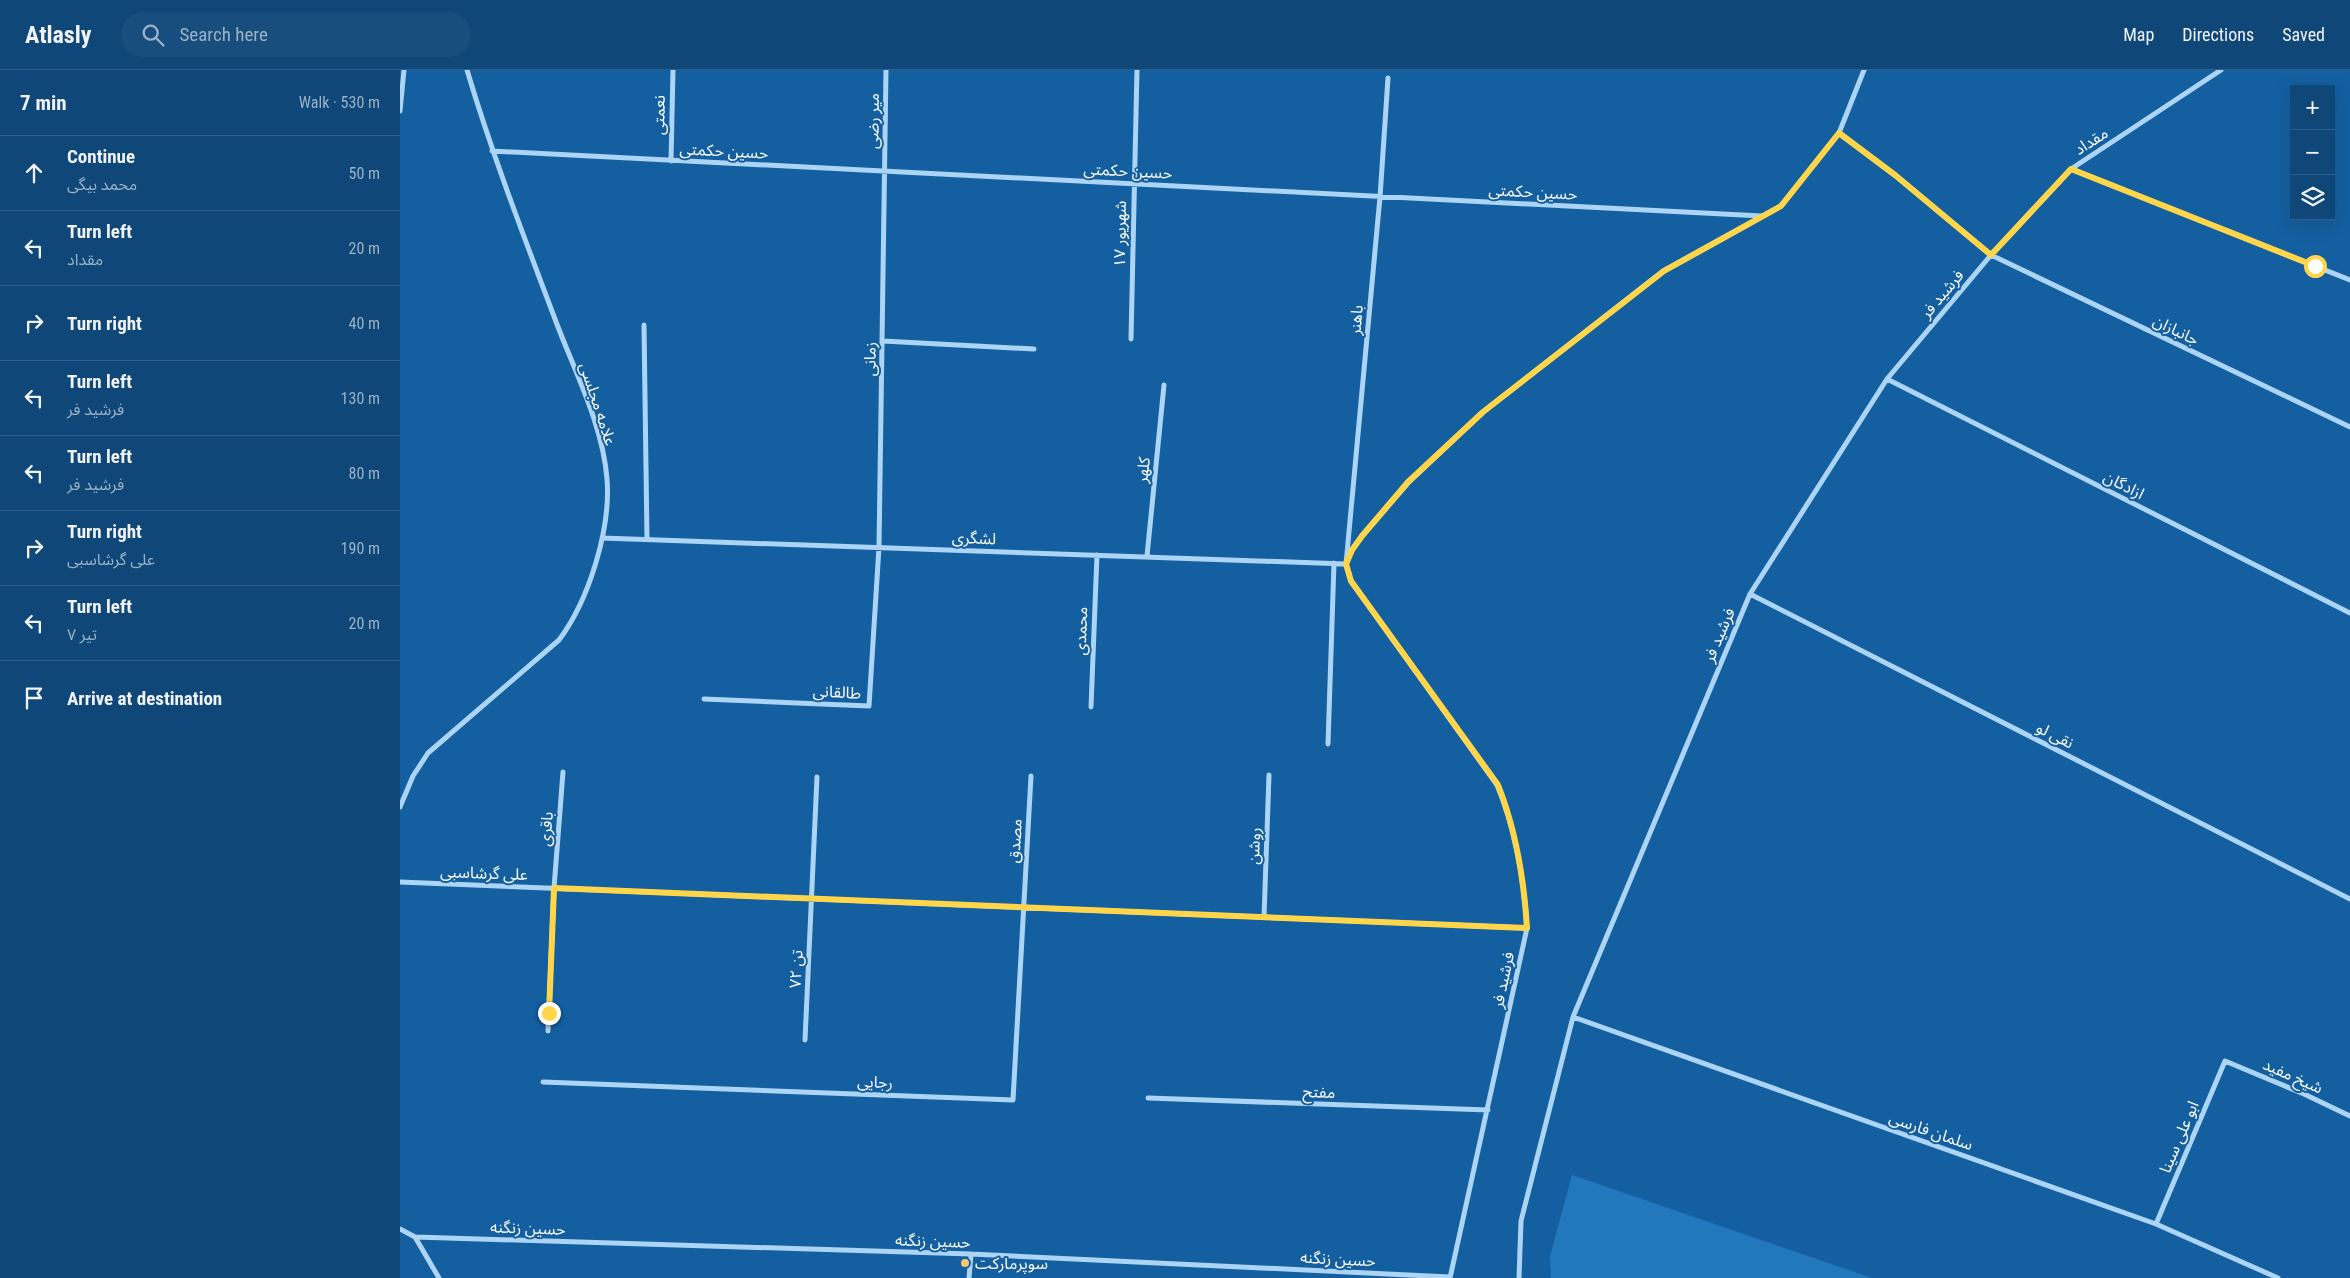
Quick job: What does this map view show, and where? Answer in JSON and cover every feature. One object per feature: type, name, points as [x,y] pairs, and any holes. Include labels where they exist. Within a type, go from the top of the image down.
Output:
[{"type":"street","points":[[400,111],[404,70]]},
{"type":"street","name":"علامه مجلسی","points":[[400,807],[413,776],[428,754],[559,640],[574,620],[602,538],[608,512],[607,477],[596,428],[492,152],[467,70]]},
{"type":"street","name":"نعمتی","points":[[671,161],[673,70]]},
{"type":"street","name":"میر رضی","points":[[885,172],[886,70]]},
{"type":"street","name":"۱۷ شهریور","points":[[1131,339],[1137,70]]},
{"type":"street","points":[[1346,564],[1352,550],[1362,536],[1408,482],[1483,412],[1664,271],[1781,206],[1839,133],[1864,70]]},
{"type":"street","name":"مقداد","points":[[1991,255],[2071,169],[2222,70]]},
{"type":"street","name":"باهنر","points":[[1346,564],[1380,197],[1388,78]]},
{"type":"street","name":"جانبازان","points":[[1839,133],[1895,175],[1991,255],[2350,427]]},
{"type":"street","name":"حسین حکمتی","points":[[492,152],[1763,216]]},
{"type":"street","points":[[2071,169],[2350,280]]},
{"type":"street","name":"زمانی","points":[[879,547],[885,172]]},
{"type":"street","name":"فرشید فر","points":[[1519,1278],[1521,1221],[1573,1018],[1750,594],[1887,379],[1991,255]]},
{"type":"street","points":[[644,325],[647,539]]},
{"type":"street","points":[[883,341],[1034,349]]},
{"type":"street","name":"ازادگان","points":[[1887,379],[2350,613]]},
{"type":"street","name":"کلهر","points":[[1147,556],[1164,385]]},
{"type":"street","name":"لشگری","points":[[602,538],[1346,564]]},
{"type":"street","name":"طالقانی","points":[[704,699],[869,706],[879,547]]},
{"type":"street","name":"محمدی","points":[[1091,707],[1097,555]]},
{"type":"street","points":[[1328,744],[1334,563]]},
{"type":"street","name":"فرشید فر","points":[[1346,564],[1351,581],[1498,785],[1506,806],[1525,891],[1527,928],[1450,1278]]},
{"type":"street","name":"نقی لو","points":[[1750,594],[2350,899]]},
{"type":"street","name":"باقری","points":[[548,1031],[554,888],[564,772]]},
{"type":"street","name":"روشن","points":[[1264,917],[1269,775]]},
{"type":"street","name":"مصدق","points":[[1024,908],[1031,776]]},
{"type":"street","name":"۷۲ تن","points":[[805,1040],[817,777]]},
{"type":"street","name":"علی گرشاسبی","points":[[400,882],[1527,928]]},
{"type":"street","name":"رجایی","points":[[543,1082],[1014,1100],[1024,908]]},
{"type":"street","name":"سلمان فارسی","points":[[1573,1018],[2156,1224],[2278,1278]]},
{"type":"street","name":"ابو علی سینا","points":[[2156,1224],[2225,1061]]},
{"type":"street","name":"شیخ مفید","points":[[2225,1061],[2304,1094],[2350,1116]]},
{"type":"street","name":"مفتح","points":[[1148,1098],[1488,1110]]},
{"type":"street","points":[[400,1229],[415,1237],[439,1278]]},
{"type":"street","name":"حسین زنگنه","points":[[415,1237],[971,1254],[1450,1278]]},
{"type":"street","points":[[970,1278],[971,1254]]},
{"type":"shaded area","points":[[1572,1175],[1872,1278],[1551,1278],[1550,1256]]},
{"type":"place","name":"سوپرمارکت","points":[[965,1263]]},
{"type":"route","points":[[549,1013],[554,888],[1527,928],[1525,891],[1512,829],[1498,785],[1351,581],[1346,564],[1352,550],[1362,536],[1408,482],[1483,412],[1664,271],[1781,206],[1839,133],[1895,175],[1991,255],[2071,169],[2315,266]]}]
